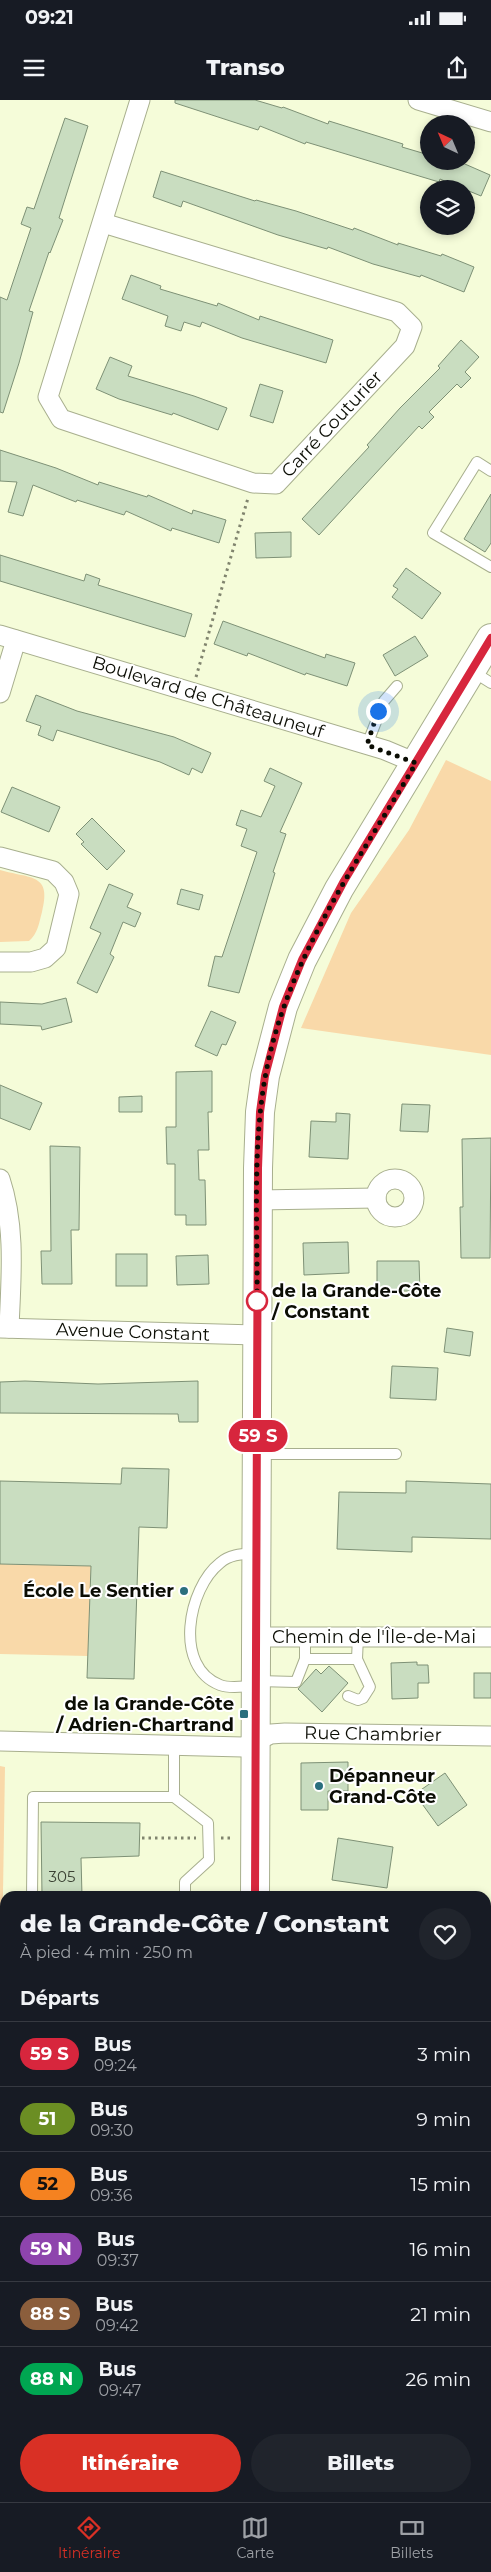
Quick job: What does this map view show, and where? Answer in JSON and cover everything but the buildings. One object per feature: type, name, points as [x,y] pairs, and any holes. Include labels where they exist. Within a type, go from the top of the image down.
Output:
[{"type":"main road","points":[[255,1891],[258,1200],[262,1094],[283,1007],[318,926],[416,763],[481,677],[491,638]]},
{"type":"street","name":"Carré Couturier","points":[[103,224],[397,312],[412,327],[405,346],[276,484],[253,483],[61,419],[48,397],[140,100]]},
{"type":"street","points":[[418,100],[440,103],[491,122]]},
{"type":"street","points":[[0,693],[8,638]]},
{"type":"street","name":"Boulevard de Châteauneuf","points":[[8,638],[367,745],[416,763]]},
{"type":"street","points":[[0,857],[53,870],[64,882],[69,894],[56,948],[45,958],[31,962],[0,962]]},
{"type":"street","name":"Avenue Constant","points":[[0,1179],[7,1199],[12,1256],[5,1328],[257,1335]]},
{"type":"street","points":[[258,1200],[376,1198]]},
{"type":"street","name":"Chemin de l'Île-de-Mai","points":[[257,1637],[491,1638]]},
{"type":"street","name":"Rue Chambrier","points":[[0,1741],[243,1747],[270,1734],[285,1733],[491,1736]]},
{"type":"lane","points":[[491,471],[477,462],[433,532],[491,567]]},
{"type":"lane","points":[[367,745],[384,701],[397,686]]},
{"type":"lane","points":[[258,1454],[396,1454]]},
{"type":"lane","points":[[257,1553],[230,1557],[212,1570],[200,1589],[194,1604],[190,1633],[195,1658],[213,1682],[223,1687],[256,1683],[296,1682],[305,1659],[305,1637]]},
{"type":"lane","points":[[348,1696],[362,1698],[370,1687],[357,1658],[358,1636]]},
{"type":"lane","points":[[305,1659],[357,1658]]},
{"type":"lane","points":[[174,1745],[174,1796]]},
{"type":"lane","points":[[32,1891],[33,1797],[174,1796],[208,1823],[209,1860],[185,1882],[185,1891]]},
{"type":"path","points":[[196,677],[249,496]]},
{"type":"path","points":[[142,1838],[197,1838]]},
{"type":"path","points":[[218,1838],[243,1838]]},
{"type":"shaded area","points":[[446,760],[491,781],[491,1055],[301,1028],[351,913],[409,830]]},
{"type":"shaded area","points":[[0,870],[30,877],[41,884],[44,890],[39,924],[29,941],[0,942]]},
{"type":"shaded area","points":[[0,1564],[91,1566],[88,1656],[0,1654]]},
{"type":"shaded area","points":[[0,1766],[5,1767],[3,1891],[0,1891]]},
{"type":"bus line","points":[[255,1891],[258,1168],[260,1112],[265,1076],[273,1041],[291,984],[318,926],[491,638]]},
{"type":"place","name":"de la Grande-Côte / Constant","points":[[257,1301]]},
{"type":"place","name":"École Le Sentier","points":[[184,1591]]},
{"type":"place","name":"de la Grande-Côte / Adrien-Chartrand","points":[[244,1714]]},
{"type":"place","name":"Dépanneur Grand-Côte","points":[[319,1786]]},
{"type":"route","points":[[257,1301],[257,1305],[260,1112],[265,1076],[283,1007],[291,984],[318,926],[416,763],[402,756],[367,745],[378,711]]}]
